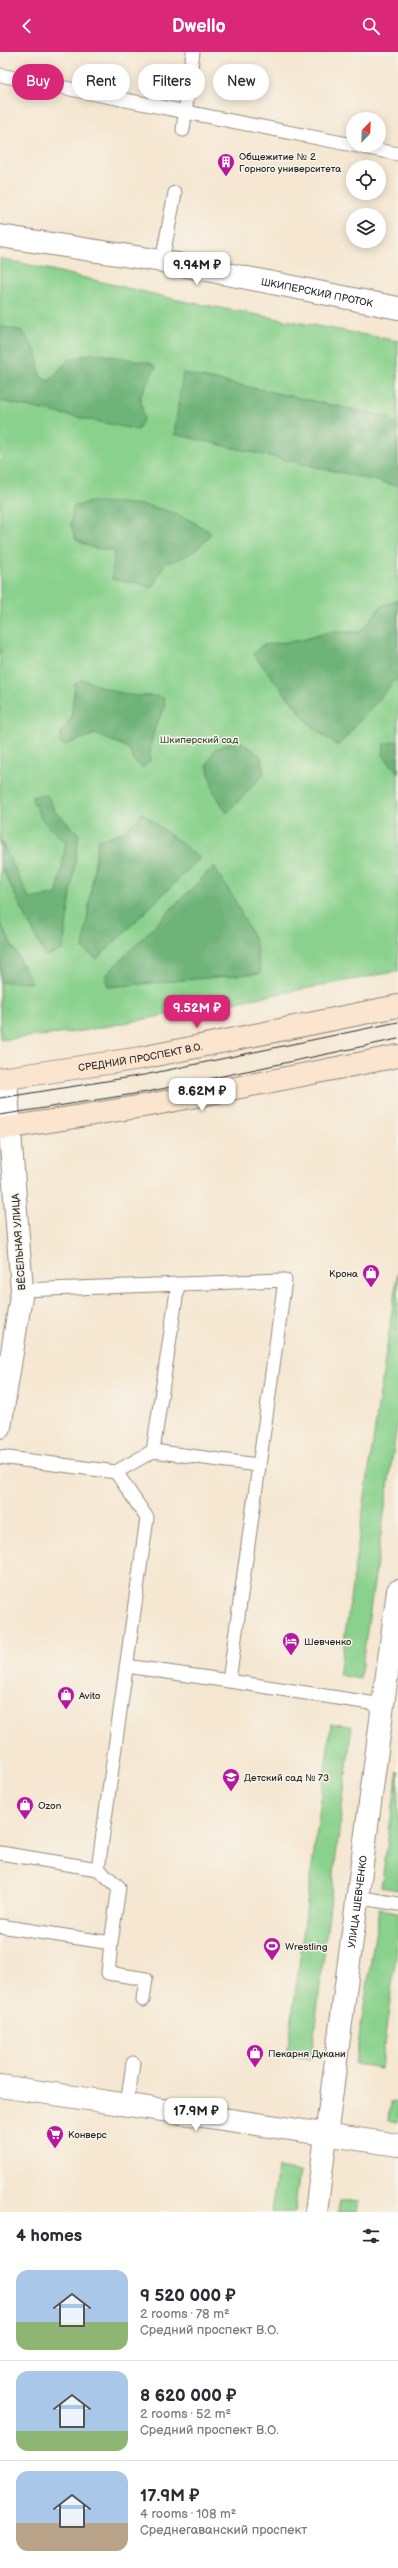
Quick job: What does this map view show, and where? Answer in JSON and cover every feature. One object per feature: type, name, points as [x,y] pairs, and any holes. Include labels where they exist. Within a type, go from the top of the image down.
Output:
[{"type":"main road","name":"СРЕДНИЙ ПРОСПЕКТ В.О.","points":[[3,1079],[141,1058],[398,1006]]},
{"type":"main road","points":[[5,1129],[150,1106],[398,1056]]},
{"type":"street","name":"ШКИПЕРСКИЙ ПРОТОК","points":[[0,236],[162,261],[398,308]]},
{"type":"street","name":"ВЁСЕЛЬНАЯ УЛИЦА","points":[[0,1427],[22,1290],[5,1129],[3,1079]]},
{"type":"street","name":"УЛИЦА ШЕВЧЕНКО","points":[[316,2212],[398,1590]]},
{"type":"street","points":[[0,2086],[398,2145]]},
{"type":"lane","points":[[183,130],[193,52]]},
{"type":"lane","points":[[0,75],[398,154]]},
{"type":"lane","points":[[162,261],[175,193]]},
{"type":"lane","points":[[22,1290],[285,1280],[257,1465],[229,1681]]},
{"type":"lane","points":[[153,1451],[178,1284]]},
{"type":"lane","points":[[0,1457],[116,1472],[153,1451],[257,1465]]},
{"type":"lane","points":[[98,1868],[147,1518],[116,1472]]},
{"type":"lane","points":[[126,1666],[383,1704]]},
{"type":"lane","points":[[0,1853],[98,1868],[119,1887],[108,1973],[146,1979],[143,2000]]},
{"type":"lane","points":[[357,1897],[398,1904]]},
{"type":"lane","points":[[0,1926],[111,1943]]},
{"type":"lane","points":[[127,2105],[133,2063]]},
{"type":"green space","name":"Шкиперский сад","points":[[0,258],[183,301],[398,341],[398,971],[77,1032],[0,1040]]},
{"type":"green space","points":[[0,326],[22,331],[37,353],[40,376],[49,381],[69,359],[94,353],[150,363],[156,367],[140,397],[144,418],[138,430],[0,401]]},
{"type":"green space","points":[[183,373],[388,417],[398,427],[398,486],[174,434]]},
{"type":"green space","points":[[90,502],[124,503],[154,507],[182,516],[211,533],[201,545],[191,553],[164,564],[152,588],[137,583],[112,579],[114,551],[93,548],[76,540],[71,526],[73,507]]},
{"type":"green space","points":[[398,600],[398,677],[338,746],[312,727],[253,654],[262,645],[303,640],[328,632],[360,632],[382,606]]},
{"type":"green space","points":[[83,679],[124,694],[164,698],[165,708],[153,733],[150,761],[143,768],[135,762],[127,747],[95,734],[65,745],[60,744],[61,733],[71,719],[75,684]]},
{"type":"green space","points":[[238,740],[261,756],[264,774],[227,813],[214,792],[207,765],[215,749]]},
{"type":"green space","points":[[398,741],[398,773],[383,755],[384,744]]},
{"type":"green space","points":[[47,795],[55,811],[79,834],[63,950],[45,956],[0,864],[0,839],[30,899],[57,894],[66,843],[42,820],[31,797]]},
{"type":"green space","points":[[142,813],[200,858],[97,959],[83,949],[98,840],[128,828]]},
{"type":"green space","points":[[214,866],[233,897],[255,941],[261,973],[108,987],[105,976]]},
{"type":"green space","points":[[0,923],[32,983],[0,982]]},
{"type":"green space","points":[[398,1270],[398,1418],[360,1679],[339,1675]]},
{"type":"green space","points":[[331,1724],[352,1726],[311,2059],[287,2055]]},
{"type":"green space","points":[[398,1771],[398,1890],[381,1887]]},
{"type":"green space","points":[[379,1909],[398,1912],[398,1940],[381,2068],[355,2064]]},
{"type":"green space","points":[[391,2102],[398,2103],[398,2122],[389,2120]]},
{"type":"green space","points":[[278,2168],[300,2172],[294,2212],[271,2212]]},
{"type":"green space","points":[[340,2200],[359,2202],[357,2212],[338,2212]]},
{"type":"tram line","points":[[0,1098],[144,1075],[398,1022]]},
{"type":"tram line","points":[[0,1115],[147,1092],[398,1039]]},
{"type":"place","name":"Общежитие № 2 Горного университета","points":[[226,177]]},
{"type":"place","name":"Крона","points":[[371,1288]]},
{"type":"place","name":"Шевченко","points":[[291,1656]]},
{"type":"place","name":"Avito","points":[[66,1710]]},
{"type":"place","name":"Детский сад № 73","points":[[231,1792]]},
{"type":"place","name":"Ozon","points":[[25,1820]]},
{"type":"place","name":"Wrestling","points":[[272,1961]]},
{"type":"place","name":"Пекарня Дукани","points":[[255,2068]]},
{"type":"place","name":"Конверс","points":[[55,2149]]}]
